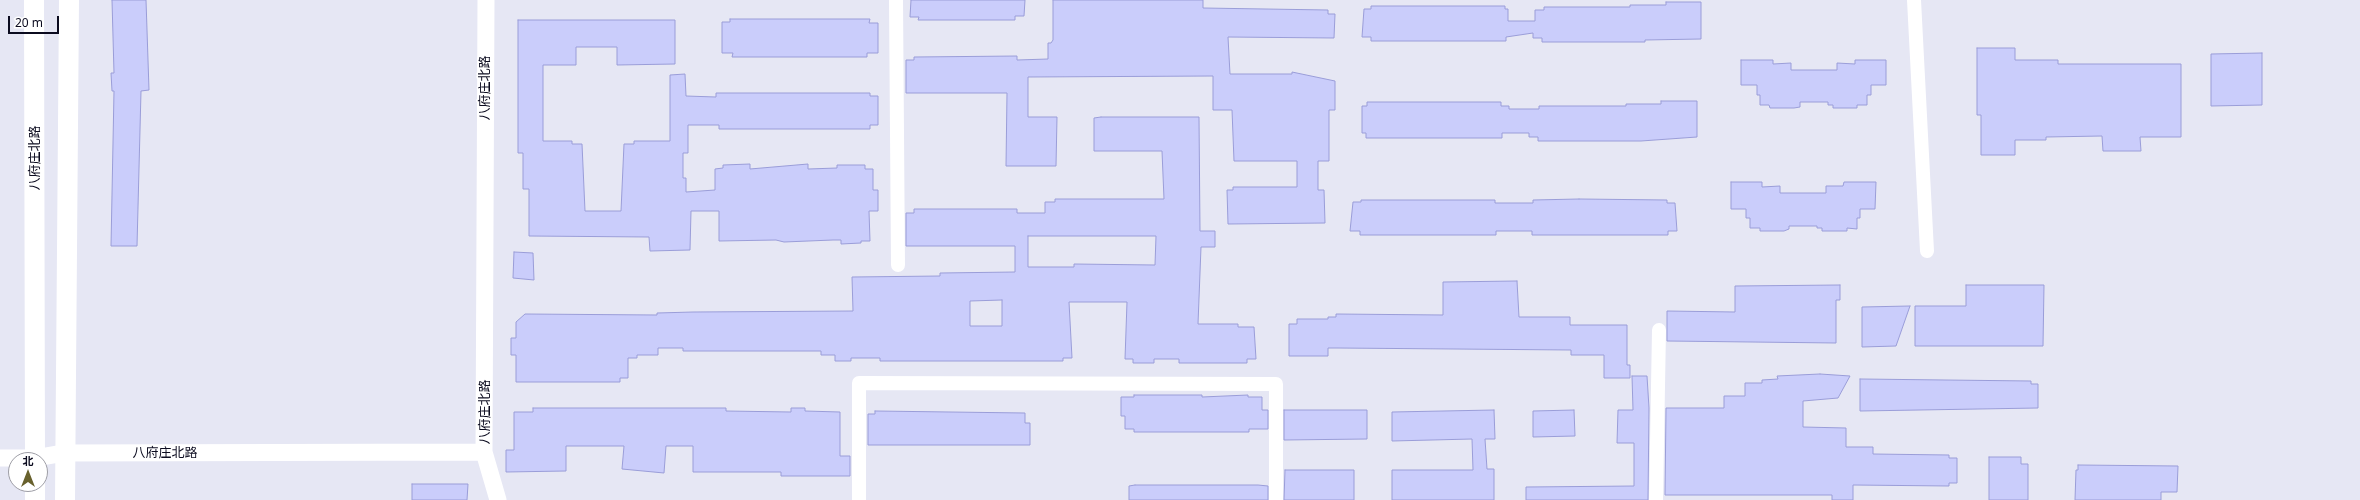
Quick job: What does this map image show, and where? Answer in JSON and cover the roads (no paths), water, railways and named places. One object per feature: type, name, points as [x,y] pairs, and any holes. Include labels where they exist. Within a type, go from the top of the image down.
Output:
[{"type":"main road","name":"八府庄北路","points":[[34,0],[35,452]]},
{"type":"main road","points":[[65,500],[64,453],[69,0]]},
{"type":"street","name":"八府庄北路","points":[[48,456],[64,453],[484,452],[486,0]]},
{"type":"street","points":[[896,0],[898,264]]},
{"type":"street","points":[[1914,0],[1927,251]]},
{"type":"street","points":[[1656,500],[1659,330]]},
{"type":"street","points":[[859,500],[859,383],[1276,384],[1276,500]]},
{"type":"street","points":[[484,452],[498,500]]}]
